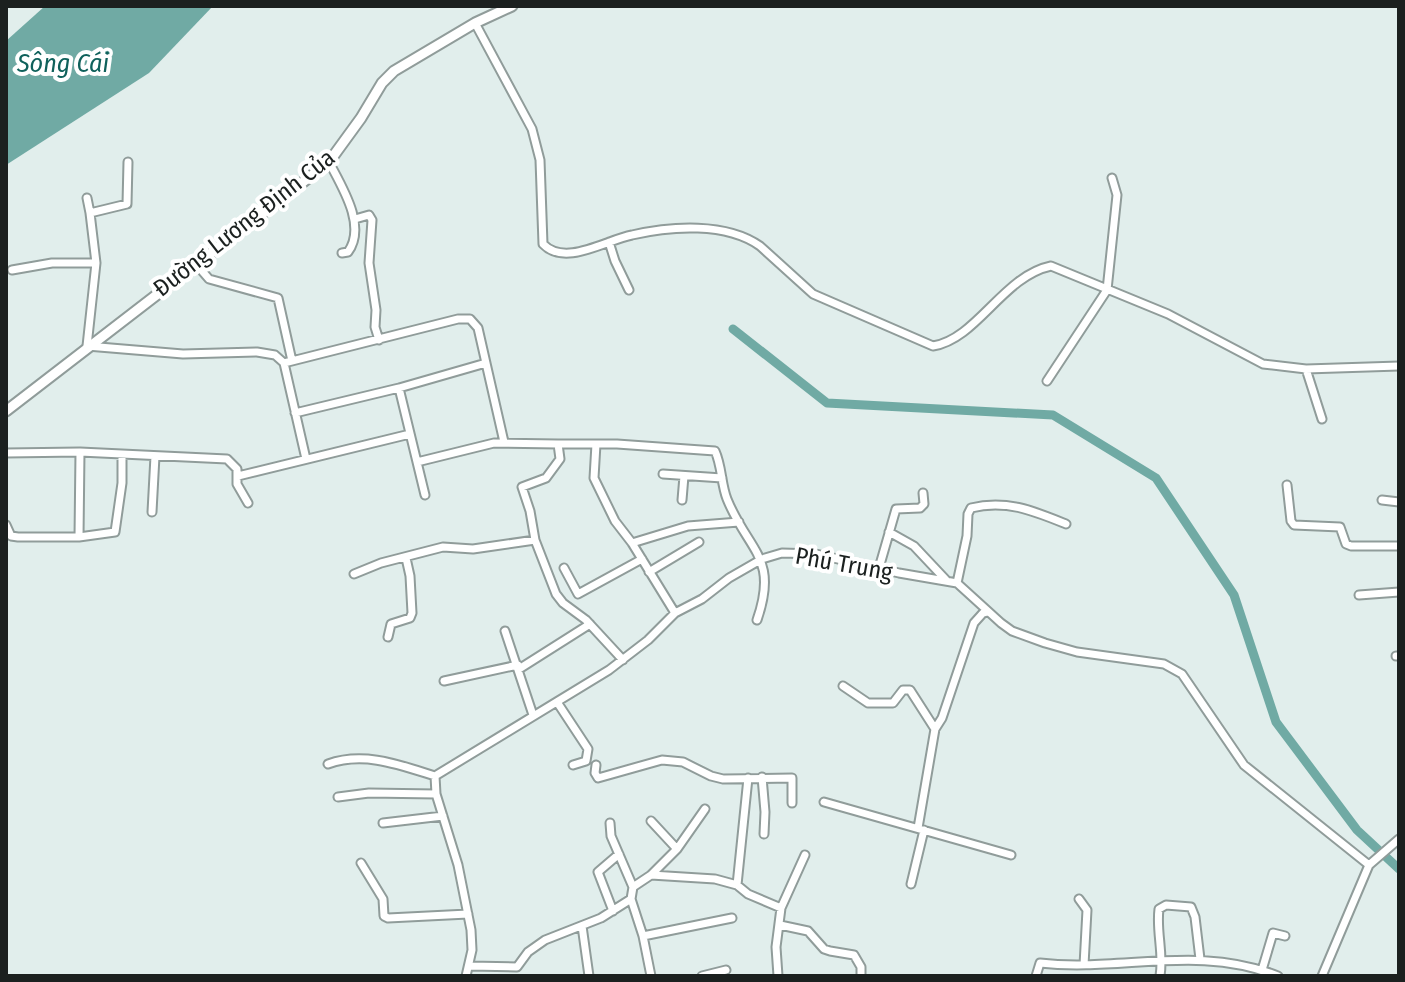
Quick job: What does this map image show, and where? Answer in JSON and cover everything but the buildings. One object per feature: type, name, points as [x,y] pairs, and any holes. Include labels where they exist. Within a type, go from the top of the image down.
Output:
[{"type":"street","name":"Đường Lương Định Của","points":[[6,411],[329,162],[382,83],[394,71],[475,23],[512,6]]},
{"type":"street","points":[[475,23],[532,129],[540,160],[543,244],[555,252],[569,253],[630,235],[675,229],[715,230],[752,240],[813,294],[933,346],[959,334],[1031,272],[1051,266],[1168,314],[1263,364],[1306,369],[1399,366]]},
{"type":"street","points":[[90,213],[127,204],[128,162]]},
{"type":"street","points":[[329,162],[355,219],[352,246],[348,252],[342,253]]},
{"type":"street","points":[[1047,381],[1107,290],[1117,195],[1112,178]]},
{"type":"street","points":[[87,198],[96,263],[87,346],[183,354],[257,352],[275,355],[288,362],[458,319],[470,319],[478,328],[504,442]]},
{"type":"street","points":[[355,219],[369,215],[372,220],[369,263],[379,340]]},
{"type":"street","points":[[609,242],[629,290]]},
{"type":"street","points":[[12,270],[52,263],[96,263]]},
{"type":"street","points":[[196,264],[209,279],[278,298],[295,413],[306,459]]},
{"type":"street","points":[[295,413],[486,363]]},
{"type":"street","points":[[1306,369],[1322,419]]},
{"type":"street","points":[[399,388],[425,495]]},
{"type":"street","points":[[238,476],[410,434]]},
{"type":"street","points":[[417,462],[504,442],[715,451],[726,497],[762,559],[766,584],[757,620]]},
{"type":"street","points":[[558,444],[560,459],[546,478],[522,487],[535,540],[556,594],[590,624],[623,660]]},
{"type":"street","points":[[596,444],[594,478],[615,521],[675,613]]},
{"type":"street","points":[[6,453],[80,452],[227,459],[237,469],[239,492],[248,503]]},
{"type":"street","points":[[79,537],[80,452]]},
{"type":"street","points":[[6,525],[11,536],[18,537],[79,537],[115,532],[122,483],[122,454]]},
{"type":"street","points":[[152,512],[155,456]]},
{"type":"street","points":[[663,474],[722,478]]},
{"type":"street","points":[[682,500],[684,476]]},
{"type":"street","points":[[1287,485],[1294,525],[1340,527],[1346,544],[1351,546],[1399,546]]},
{"type":"street","points":[[879,568],[896,509],[920,508],[924,504],[923,493]]},
{"type":"street","points":[[1382,500],[1399,502]]},
{"type":"street","points":[[957,583],[971,508],[999,503],[1014,505],[1066,524]]},
{"type":"street","points":[[632,543],[688,526],[739,522]]},
{"type":"street","points":[[889,532],[914,546],[946,580]]},
{"type":"street","points":[[354,574],[381,563],[443,547],[473,549],[535,540]]},
{"type":"street","points":[[649,572],[699,542]]},
{"type":"street","name":"Phú Trung","points":[[435,776],[623,660],[675,613],[702,599],[729,578],[762,559],[782,553],[803,553],[957,583],[1012,631],[1077,652],[1164,664],[1182,674],[1244,765],[1369,865]]},
{"type":"street","points":[[388,637],[391,624],[410,618],[412,613],[406,558]]},
{"type":"street","points":[[564,568],[578,594],[642,559]]},
{"type":"street","points":[[1359,595],[1399,592]]},
{"type":"street","points":[[911,884],[935,729],[942,718],[974,623],[987,612]]},
{"type":"street","points":[[444,681],[518,667],[568,640],[590,624]]},
{"type":"street","points":[[505,631],[533,715]]},
{"type":"street","points":[[843,686],[870,703],[893,703],[903,690],[910,690],[935,729]]},
{"type":"street","points":[[557,702],[588,749],[586,761],[573,765]]},
{"type":"street","points":[[328,764],[352,757],[403,766],[435,776],[436,794],[458,865],[472,938],[466,976]]},
{"type":"street","points":[[596,765],[598,778],[662,760],[683,762],[723,779],[792,778],[792,803]]},
{"type":"street","points":[[762,777],[764,834]]},
{"type":"street","points":[[737,885],[748,778]]},
{"type":"street","points":[[338,797],[369,793],[436,794]]},
{"type":"street","points":[[824,802],[1011,855]]},
{"type":"street","points":[[633,887],[651,875],[677,849],[705,809]]},
{"type":"street","points":[[383,823],[443,816]]},
{"type":"street","points":[[651,821],[677,849]]},
{"type":"street","points":[[610,823],[611,836],[633,887],[631,899],[651,976]]},
{"type":"street","points":[[1322,976],[1369,865],[1399,839]]},
{"type":"street","points":[[613,911],[598,872],[619,854]]},
{"type":"street","points":[[778,976],[776,947],[781,908],[805,855]]},
{"type":"street","points":[[361,863],[380,892],[384,916],[388,918],[468,914]]},
{"type":"street","points":[[651,875],[715,879],[737,885],[748,894],[781,908]]},
{"type":"street","points":[[469,966],[517,967],[528,952],[545,940],[582,926],[631,899]]},
{"type":"street","points":[[1079,899],[1085,905],[1087,916],[1084,965]]},
{"type":"street","points":[[1160,976],[1163,959],[1157,925],[1159,909],[1166,905],[1191,907],[1200,959]]},
{"type":"street","points":[[643,936],[732,918]]},
{"type":"street","points":[[780,925],[808,931],[824,949],[854,955],[859,960],[861,976]]},
{"type":"street","points":[[582,926],[589,976]]},
{"type":"street","points":[[1262,970],[1273,933],[1285,936]]},
{"type":"street","points":[[1036,976],[1040,963],[1084,965],[1163,959],[1200,959],[1251,966],[1278,976]]},
{"type":"street","points":[[1251,966],[1252,976]]},
{"type":"street","points":[[702,976],[726,970]]},
{"type":"water","name":"Sông Cái","points":[[45,6],[213,6],[149,73],[6,165],[6,41]]},
{"type":"waterway","points":[[733,329],[827,403],[1053,415],[1156,478],[1234,595],[1276,722],[1357,830],[1399,869]]}]
